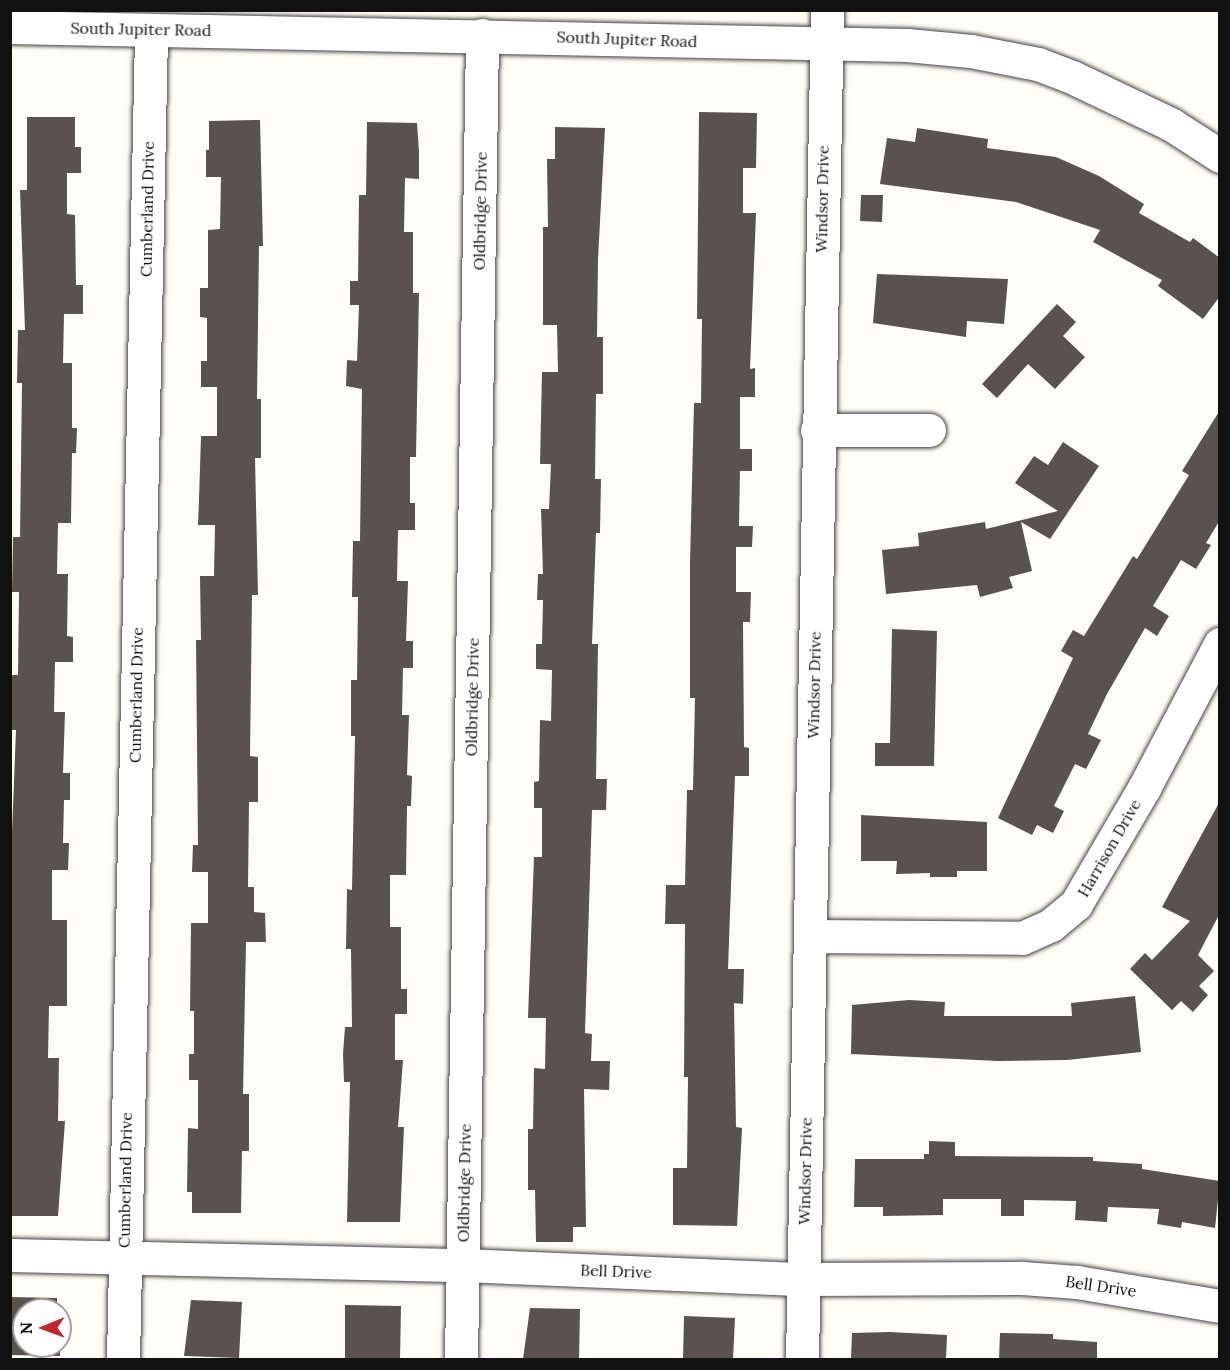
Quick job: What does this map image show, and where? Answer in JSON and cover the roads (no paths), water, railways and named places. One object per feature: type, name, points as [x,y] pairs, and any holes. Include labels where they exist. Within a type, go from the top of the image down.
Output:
[{"type":"street","name":"Windsor Drive","points":[[802,1359],[827,10]]},
{"type":"street","name":"South Jupiter Road","points":[[10,27],[482,35],[971,51],[1038,64],[1122,98],[1220,156]]},
{"type":"street","name":"Cumberland Drive","points":[[123,1359],[151,30]]},
{"type":"street","name":"Oldbridge Drive","points":[[461,1359],[482,35]]},
{"type":"street","points":[[818,430],[930,430]]},
{"type":"street","name":"Harrison Drive","points":[[811,936],[1022,938],[1051,926],[1076,904],[1144,788],[1220,644]]},
{"type":"street","name":"Bell Drive","points":[[10,1254],[463,1265],[804,1279],[868,1276],[1066,1281],[1220,1306]]}]
